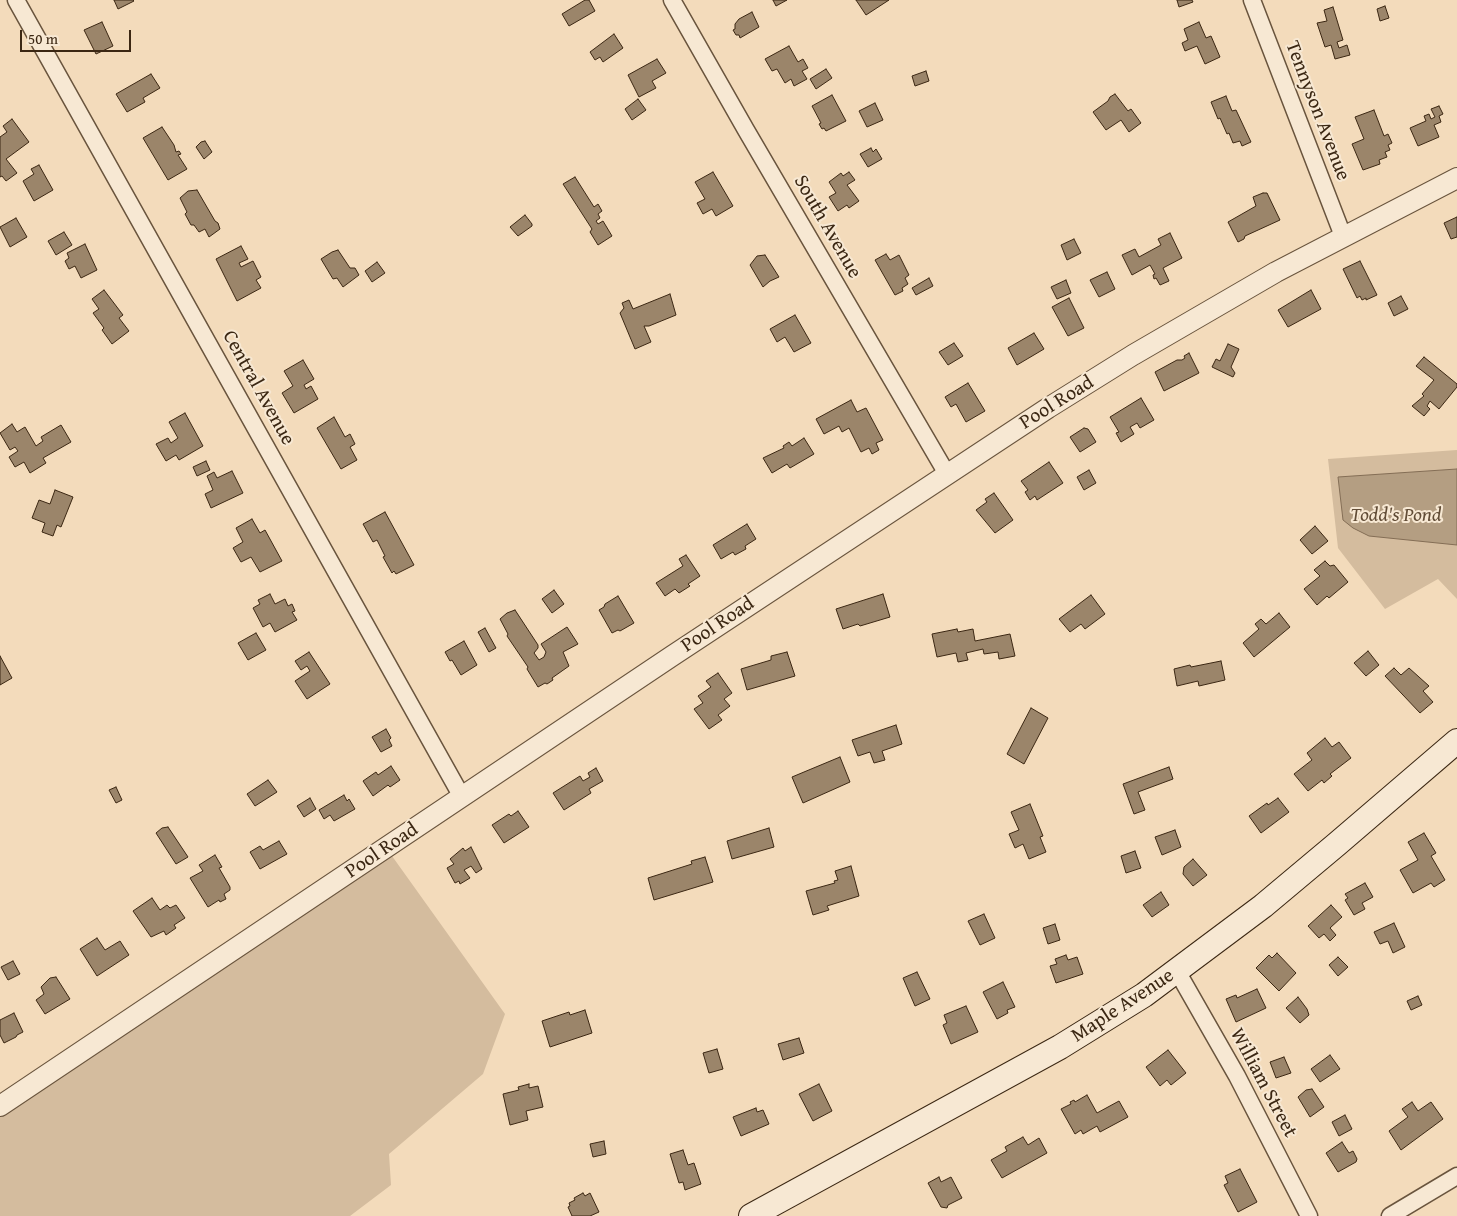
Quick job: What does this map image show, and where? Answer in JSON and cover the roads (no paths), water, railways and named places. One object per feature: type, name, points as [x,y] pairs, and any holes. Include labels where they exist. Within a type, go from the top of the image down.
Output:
[{"type":"main road","name":"Maple Avenue","points":[[751,1216],[1060,1047],[1144,995],[1285,887],[1457,741]]},
{"type":"street","name":"Central Avenue","points":[[16,0],[462,797]]},
{"type":"street","name":"South Avenue","points":[[672,0],[947,474]]},
{"type":"street","name":"Tennyson Avenue","points":[[1252,0],[1343,236]]},
{"type":"street","name":"Pool Road","points":[[0,1106],[1048,408],[1142,350],[1267,277],[1457,178]]},
{"type":"street","name":"William Street","points":[[1177,971],[1237,1076],[1309,1216]]},
{"type":"street","points":[[1390,1216],[1457,1176]]},
{"type":"park label","name":"Todd's Pond","points":[[1396,516]]}]
